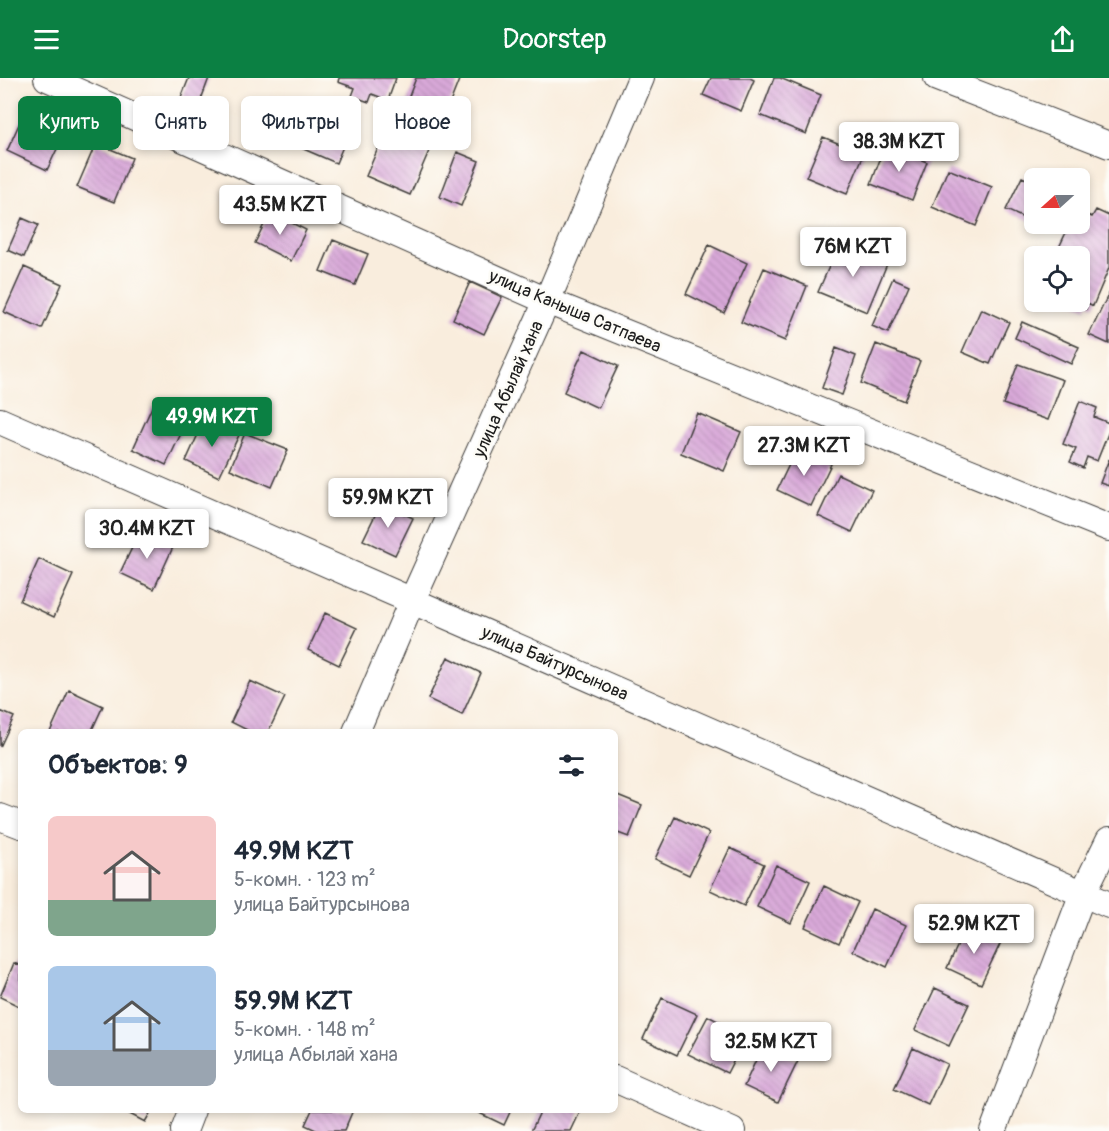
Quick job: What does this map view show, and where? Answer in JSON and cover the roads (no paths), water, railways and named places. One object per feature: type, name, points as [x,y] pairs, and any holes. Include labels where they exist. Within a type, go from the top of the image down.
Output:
[{"type":"street","name":"улица Каныша Сатпаева","points":[[47,78],[548,301],[1109,528]]},
{"type":"street","name":"улица Абылай хана","points":[[357,729],[412,601],[548,301],[641,78]]},
{"type":"street","points":[[937,78],[1109,145]]},
{"type":"street","name":"улица Байтурсынова","points":[[0,421],[1109,905]]},
{"type":"street","points":[[0,817],[18,824]]},
{"type":"street","points":[[993,1131],[1083,893],[1109,840]]},
{"type":"street","points":[[618,1080],[732,1131]]},
{"type":"street","points":[[184,1131],[191,1113]]}]
